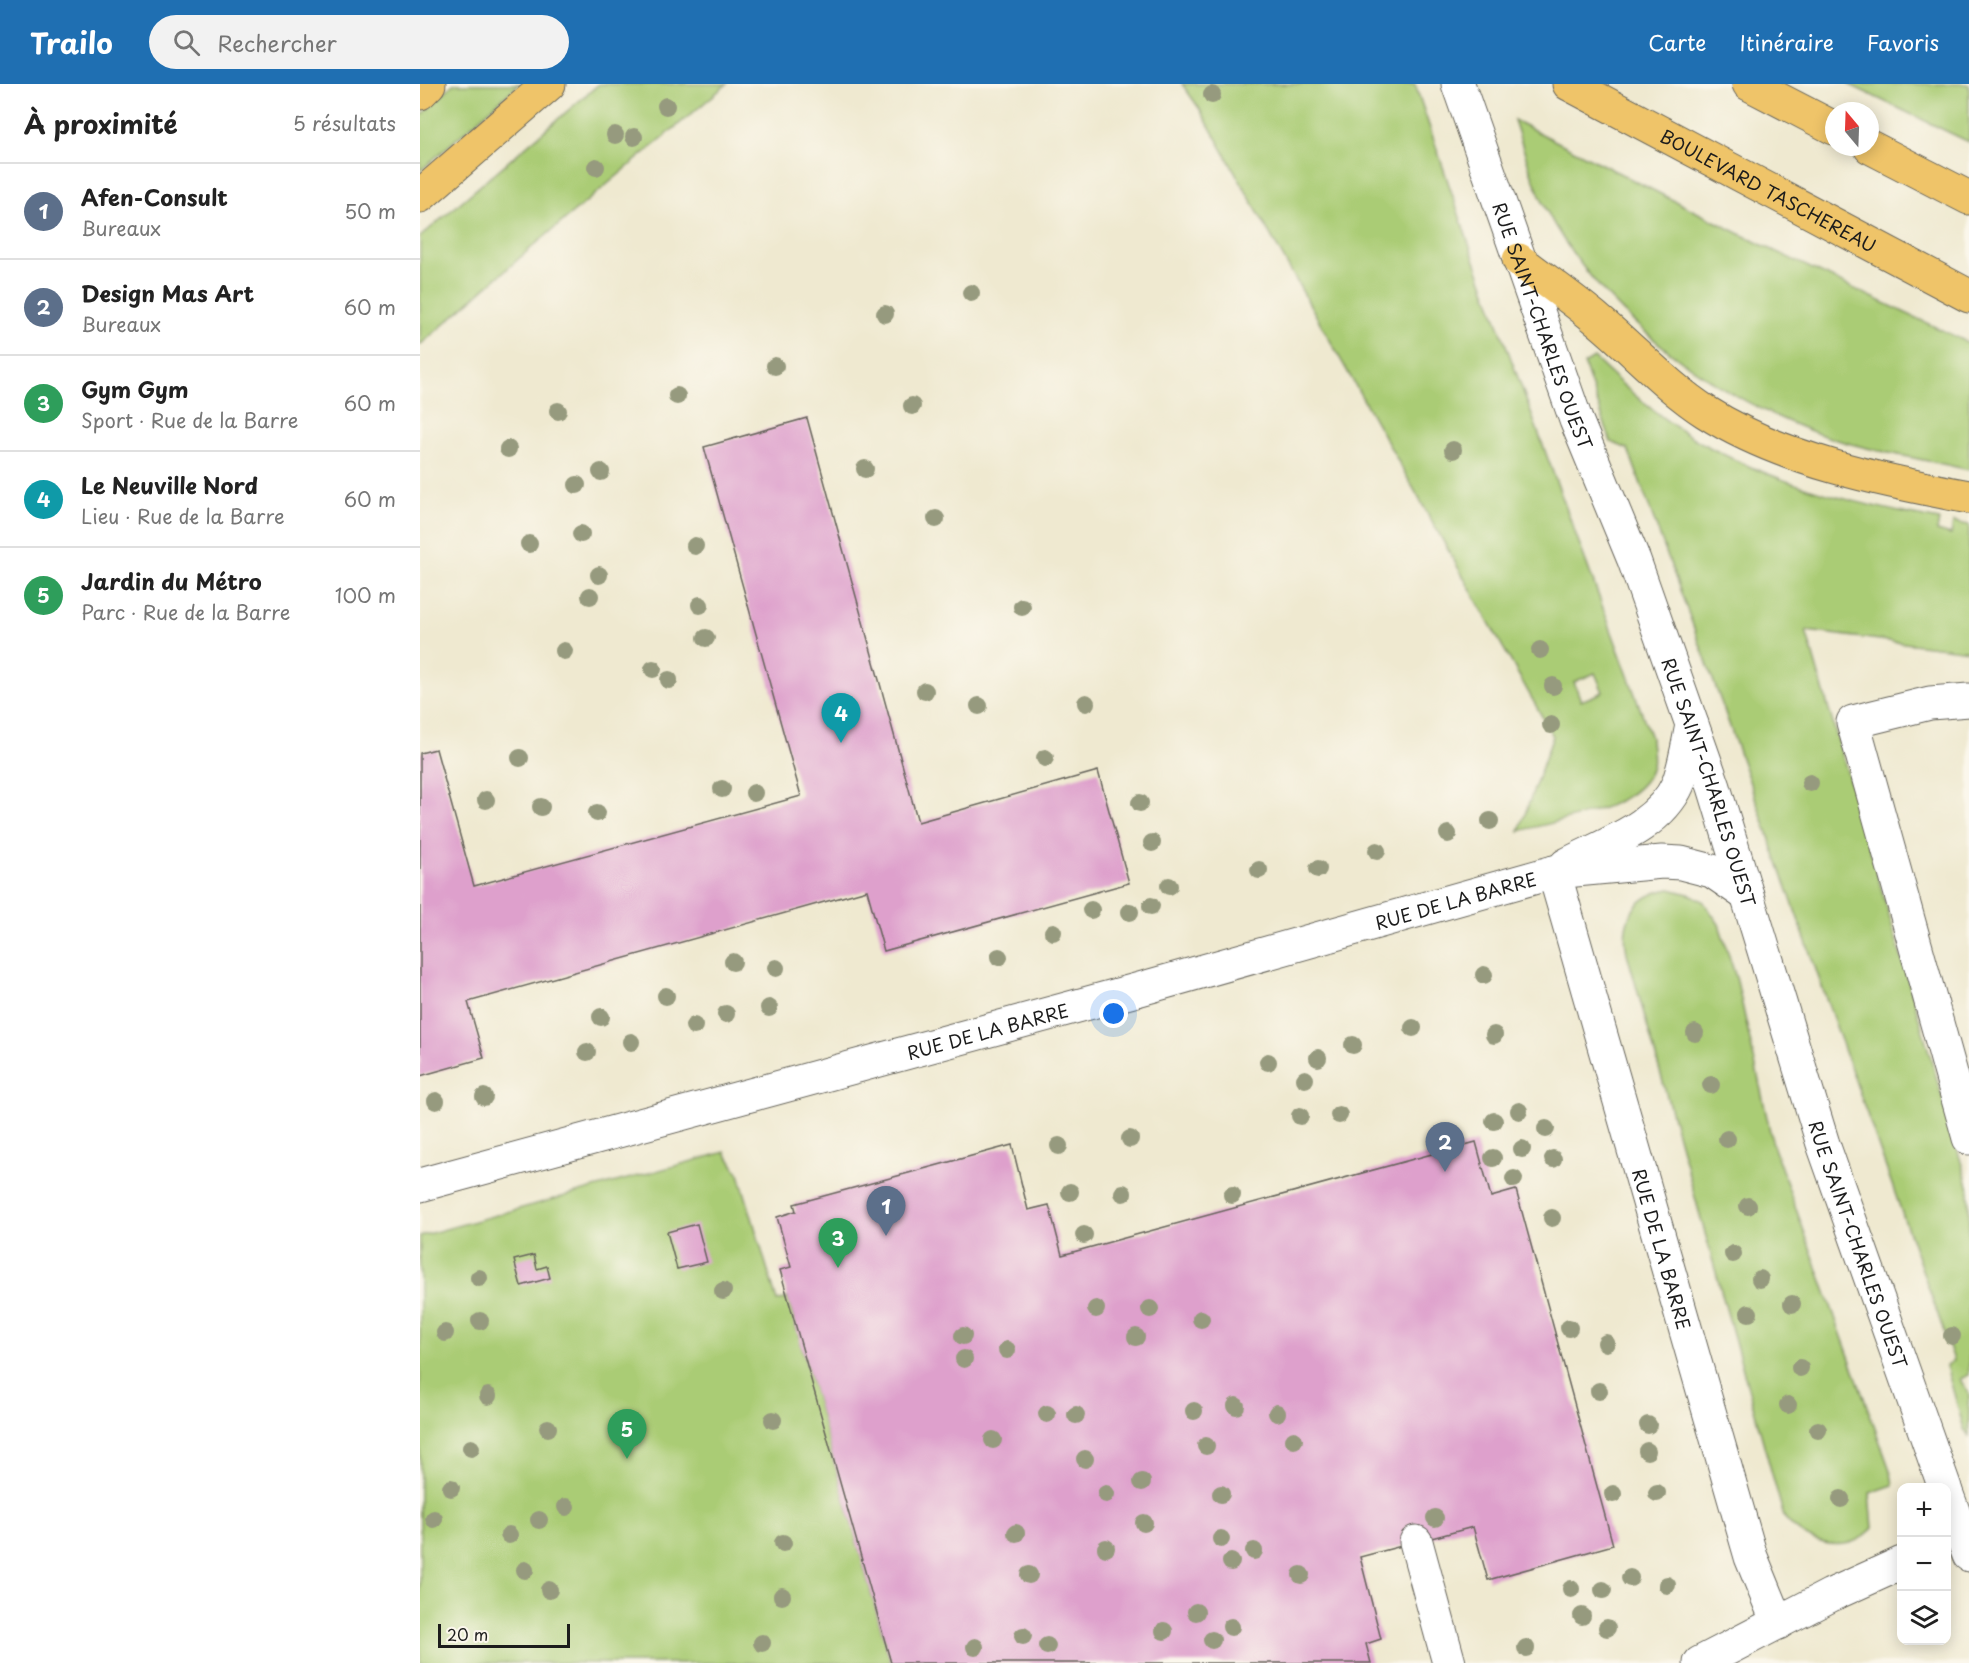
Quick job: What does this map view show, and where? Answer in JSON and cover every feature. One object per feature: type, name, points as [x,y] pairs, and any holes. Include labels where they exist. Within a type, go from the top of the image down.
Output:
[{"type":"highway","points":[[420,93],[429,84]]},
{"type":"highway","points":[[420,196],[549,84]]},
{"type":"highway","name":"BOULEVARD TASCHEREAU","points":[[1569,84],[1969,296]]},
{"type":"highway","points":[[1749,84],[1825,123]]},
{"type":"highway","points":[[1879,152],[1969,198]]},
{"type":"highway","points":[[1519,260],[1600,322],[1653,372],[1715,417],[1740,430],[1813,460],[1894,482],[1969,497]]},
{"type":"street","name":"RUE SAINT-CHARLES OUEST","points":[[1458,84],[1576,420],[1634,560],[1692,725],[1823,1144],[1943,1483]]},
{"type":"street","points":[[1969,700],[1930,703],[1853,722],[1969,1138]]},
{"type":"street","name":"RUE DE LA BARRE","points":[[1554,872],[1643,824],[1667,803],[1678,784],[1692,725]]},
{"type":"street","name":"RUE DE LA BARRE","points":[[420,1185],[1118,995],[1554,872],[1662,861],[1682,863],[1712,871],[1747,895]]},
{"type":"street","name":"RUE DE LA BARRE","points":[[1554,872],[1751,1557],[1778,1623]]},
{"type":"street","points":[[1951,1504],[1961,1535]]},
{"type":"street","points":[[1416,1542],[1449,1663]]},
{"type":"street","points":[[1700,1663],[1831,1595],[1897,1565]]},
{"type":"green space","points":[[453,84],[519,84],[420,171],[420,117]]},
{"type":"green space","points":[[599,84],[727,84],[531,248],[420,345],[420,237]]},
{"type":"green space","points":[[1182,84],[1415,84],[1472,253],[1651,738],[1652,766],[1645,781],[1632,793],[1596,811],[1519,831],[1553,736],[1199,108]],"holes":[[[1595,673],[1603,692],[1581,701],[1574,682]]]},
{"type":"green space","points":[[1848,84],[1969,84],[1969,142]]},
{"type":"green space","points":[[1514,120],[1760,244],[1969,343],[1969,470],[1874,450],[1819,434],[1742,399],[1669,352],[1606,294],[1555,226],[1537,188]]},
{"type":"green space","points":[[1594,358],[1638,398],[1673,425],[1714,450],[1745,464],[1840,498],[1939,520],[1937,531],[1951,535],[1953,522],[1969,525],[1969,651],[1806,631],[1969,1189],[1969,1375],[1960,1379],[1969,1395],[1969,1436],[1964,1429],[1946,1366],[1954,1360],[1723,707],[1628,449],[1611,442],[1584,364]]},
{"type":"green space","points":[[1670,889],[1692,895],[1703,901],[1719,924],[1737,981],[1773,1145],[1891,1473],[1893,1485],[1870,1493],[1873,1528],[1851,1542],[1839,1544],[1815,1540],[1803,1534],[1784,1517],[1627,953],[1626,930],[1633,910],[1648,897]]},
{"type":"green space","points":[[725,1152],[739,1174],[777,1301],[788,1298],[891,1663],[420,1663],[420,1236]]},
{"type":"building","points":[[807,418],[918,822],[1098,771],[1129,883],[884,951],[867,890],[468,1002],[484,1058],[420,1076],[420,753],[436,749],[474,886],[801,796],[704,447]]},
{"type":"building","points":[[1476,1142],[1491,1197],[1516,1190],[1613,1545],[1488,1580],[1473,1527],[1360,1557],[1381,1639],[1366,1644],[1371,1663],[891,1663],[780,1270],[791,1267],[777,1217],[796,1211],[794,1204],[1012,1145],[1028,1210],[1049,1205],[1062,1255]]},
{"type":"building","points":[[697,1224],[707,1262],[677,1269],[667,1232]]},
{"type":"building","points":[[534,1255],[537,1269],[547,1266],[550,1278],[521,1286],[514,1260]]},
{"type":"place","name":"Le Neuville Nord","points":[[841,743]]},
{"type":"place","name":"Design Mas Art","points":[[1445,1172]]},
{"type":"place","name":"Afen-Consult","points":[[886,1236]]},
{"type":"place","name":"Gym Gym","points":[[838,1268]]},
{"type":"place","name":"Jardin du Métro","points":[[627,1459]]}]
